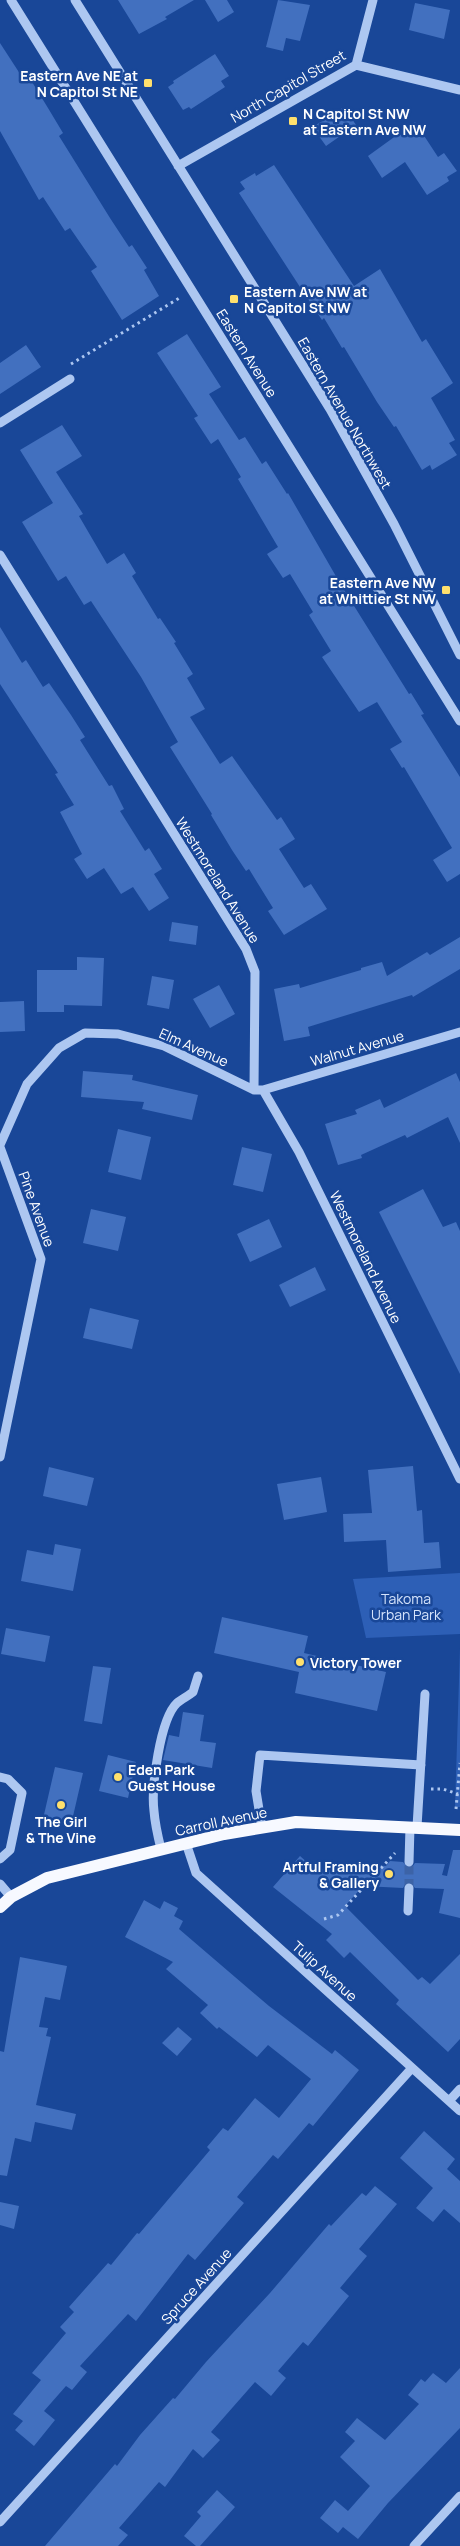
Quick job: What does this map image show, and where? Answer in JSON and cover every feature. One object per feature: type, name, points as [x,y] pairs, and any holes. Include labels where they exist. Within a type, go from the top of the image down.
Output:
[{"type":"main road","name":"Carroll Avenue","points":[[0,1906],[10,1897],[48,1878],[186,1843],[262,1828],[314,1821],[460,1830]]},
{"type":"street","name":"Eastern Avenue","points":[[11,0],[460,721]]},
{"type":"street","name":"Eastern Avenue Northwest","points":[[75,0],[349,442],[460,655]]},
{"type":"street","name":"North Capitol Street","points":[[178,166],[356,65],[373,0]]},
{"type":"street","points":[[356,65],[460,90]]},
{"type":"street","points":[[0,422],[70,379]]},
{"type":"street","name":"Westmoreland Avenue","points":[[0,555],[246,949],[255,972],[258,1090],[299,1152],[460,1479]]},
{"type":"street","name":"Walnut Avenue","points":[[258,1090],[460,1032]]},
{"type":"street","name":"Elm Avenue","points":[[0,1146],[27,1084],[59,1048],[85,1033],[118,1034],[164,1046],[258,1090]]},
{"type":"street","name":"Pine Avenue","points":[[0,1146],[41,1259],[0,1457]]},
{"type":"street","points":[[161,1849],[153,1797],[161,1745],[167,1718],[177,1703],[193,1692],[198,1676]]},
{"type":"street","points":[[409,1862],[421,1765],[425,1694]]},
{"type":"street","points":[[262,1828],[256,1791],[260,1755],[421,1765]]},
{"type":"street","points":[[0,1777],[8,1779],[22,1793],[10,1850],[0,1859]]},
{"type":"street","name":"Tulip Avenue","points":[[186,1843],[196,1873],[460,2111]]},
{"type":"street","points":[[0,1884],[10,1897]]},
{"type":"street","points":[[408,1888],[408,1911]]},
{"type":"street","name":"Spruce Avenue","points":[[0,2522],[412,2068]]},
{"type":"street","points":[[449,2101],[460,2089]]},
{"type":"street","points":[[414,2546],[460,2496]]},
{"type":"path","points":[[70,379],[63,368],[192,290]]},
{"type":"path","points":[[456,1810],[460,1763]]},
{"type":"path","points":[[443,1789],[458,1794]]},
{"type":"path","points":[[324,1919],[338,1915],[397,1850]]},
{"type":"green space","name":"Takoma Urban Park","points":[[460,1573],[460,1634],[366,1638],[353,1579]]},
{"type":"green space","name":"Takoma Urban Park","points":[[460,1648],[460,1807],[455,1807]]},
{"type":"building","points":[[118,0],[194,0],[165,17],[167,19],[139,34]]},
{"type":"building","points":[[205,0],[227,0],[234,12],[218,22]]},
{"type":"building","points":[[278,0],[310,5],[300,41],[286,38],[283,51],[266,47]]},
{"type":"building","points":[[415,3],[450,10],[444,39],[409,30]]},
{"type":"building","points":[[0,43],[24,80],[29,77],[63,133],[59,136],[129,247],[132,245],[147,268],[144,270],[159,296],[122,320],[91,271],[97,267],[70,228],[65,231],[43,197],[39,200],[0,131]]},
{"type":"building","points":[[215,54],[229,76],[221,81],[225,87],[191,109],[189,107],[183,110],[168,87],[174,83],[173,81]]},
{"type":"building","points":[[344,107],[356,125],[326,146],[316,132],[316,125]]},
{"type":"building","points":[[415,122],[438,157],[444,153],[457,171],[447,177],[449,181],[427,195],[405,162],[382,178],[368,156]]},
{"type":"building","points":[[274,165],[354,286],[380,269],[422,342],[426,339],[453,383],[431,398],[455,440],[449,443],[457,455],[432,470],[430,465],[422,470],[396,426],[394,427],[377,402],[344,347],[342,348],[324,318],[322,320],[239,193],[245,189],[240,182],[255,173],[256,176]]},
{"type":"building","points":[[187,334],[221,387],[209,394],[239,440],[245,437],[262,464],[266,461],[288,493],[341,585],[409,694],[411,693],[424,714],[421,715],[460,777],[460,874],[447,882],[433,860],[452,848],[404,767],[402,768],[390,749],[402,742],[377,702],[359,712],[322,657],[331,651],[309,615],[313,612],[290,574],[283,578],[267,554],[278,547],[238,479],[241,477],[218,439],[211,444],[194,418],[198,416],[157,353]]},
{"type":"building","points":[[26,345],[41,367],[0,394],[0,363]]},
{"type":"building","points":[[62,425],[82,456],[56,472],[83,514],[79,516],[107,564],[124,553],[136,573],[132,576],[158,619],[160,618],[176,642],[174,643],[193,674],[187,678],[205,709],[190,717],[220,764],[232,756],[277,820],[281,817],[295,839],[279,849],[304,888],[311,884],[327,909],[284,935],[268,911],[273,908],[249,869],[246,871],[232,850],[170,747],[178,742],[141,677],[91,601],[84,605],[66,576],[58,581],[22,522],[53,503],[20,450]]},
{"type":"building","points":[[0,627],[22,663],[26,660],[43,687],[49,683],[71,715],[85,737],[80,740],[109,786],[112,785],[124,809],[120,811],[145,851],[149,848],[162,869],[154,874],[169,898],[149,911],[133,887],[121,894],[104,868],[87,879],[74,859],[82,854],[60,812],[74,805],[55,774],[58,773],[0,684]]},
{"type":"building","points":[[172,922],[198,926],[196,945],[169,941]]},
{"type":"building","points":[[460,937],[460,969],[413,997],[412,995],[308,1027],[310,1036],[284,1041],[274,989],[299,984],[300,988],[382,962],[387,976],[427,952],[430,955]]},
{"type":"building","points":[[77,957],[104,958],[102,1006],[64,1005],[64,1012],[37,1012],[37,970],[77,970]]},
{"type":"building","points":[[152,976],[174,980],[169,1009],[147,1005]]},
{"type":"building","points":[[219,985],[235,1014],[210,1028],[193,999]]},
{"type":"building","points":[[24,1001],[25,1031],[0,1032],[0,1002]]},
{"type":"building","points":[[83,1071],[133,1075],[132,1080],[198,1095],[192,1120],[142,1109],[144,1102],[81,1097]]},
{"type":"building","points":[[456,1073],[460,1082],[460,1143],[448,1117],[407,1138],[405,1135],[361,1155],[362,1158],[338,1165],[325,1124],[357,1114],[355,1110],[380,1099],[384,1108]]},
{"type":"building","points":[[118,1129],[151,1137],[141,1180],[108,1172]]},
{"type":"building","points":[[242,1147],[272,1154],[263,1192],[233,1185]]},
{"type":"building","points":[[423,1189],[443,1227],[456,1222],[460,1231],[460,1374],[379,1212]]},
{"type":"building","points":[[91,1209],[126,1217],[118,1251],[83,1243]]},
{"type":"building","points":[[269,1219],[282,1247],[250,1262],[237,1234]]},
{"type":"building","points":[[315,1267],[326,1290],[290,1307],[279,1285]]},
{"type":"building","points":[[90,1308],[139,1320],[132,1349],[83,1338]]},
{"type":"building","points":[[413,1466],[417,1511],[422,1510],[424,1543],[439,1542],[441,1568],[388,1572],[386,1540],[344,1542],[343,1514],[372,1513],[368,1470]]},
{"type":"building","points":[[49,1467],[94,1478],[87,1506],[43,1496]]},
{"type":"building","points":[[321,1477],[327,1512],[284,1520],[277,1484]]},
{"type":"building","points":[[55,1544],[81,1549],[73,1591],[21,1581],[27,1550],[53,1555]]},
{"type":"building","name":"Victory Tower","points":[[222,1617],[308,1636],[304,1653],[386,1672],[377,1711],[295,1693],[299,1672],[214,1653]]},
{"type":"building","points":[[6,1628],[50,1636],[45,1662],[1,1654]]},
{"type":"building","points":[[93,1666],[111,1668],[102,1724],[84,1721]]},
{"type":"building","points":[[183,1712],[204,1715],[200,1741],[216,1743],[212,1768],[163,1760],[169,1735],[179,1737]]},
{"type":"building","name":"Eden Park Guest House","points":[[108,1755],[136,1762],[128,1798],[99,1791]]},
{"type":"building","name":"The Girl & The Vine","points":[[55,1767],[83,1773],[71,1825],[43,1819]]},
{"type":"building","points":[[453,1850],[460,1850],[460,1918],[439,1913],[444,1889],[415,1888],[410,1882],[406,1883],[403,1888],[363,1886],[345,1906],[418,1980],[422,1977],[430,1984],[460,1954],[460,2039],[448,2052],[396,2004],[399,2000],[350,1952],[344,1958],[326,1940],[332,1934],[273,1887],[300,1856],[319,1873],[328,1862],[386,1866],[390,1861],[403,1862],[408,1868],[412,1867],[415,1863],[445,1864],[442,1875],[447,1876]]},
{"type":"building","points":[[144,1900],[160,1909],[164,1901],[178,1908],[174,1916],[183,1921],[179,1929],[269,2006],[332,2054],[335,2050],[359,2070],[313,2126],[309,2123],[278,2159],[273,2155],[237,2197],[244,2203],[195,2260],[188,2254],[136,2321],[128,2314],[80,2366],[87,2372],[72,2390],[66,2386],[44,2411],[55,2420],[34,2446],[15,2430],[23,2421],[13,2414],[41,2380],[32,2373],[66,2333],[60,2327],[74,2312],[69,2307],[108,2263],[111,2265],[137,2233],[139,2234],[210,2150],[207,2147],[223,2128],[228,2131],[255,2098],[279,2118],[311,2079],[268,2045],[257,2057],[219,2027],[217,2029],[200,2013],[208,2005],[166,1969],[173,1962],[125,1937]]},
{"type":"building","points":[[20,1957],[67,1966],[60,2000],[45,1997],[39,2027],[48,2028],[46,2036],[51,2037],[36,2105],[76,2114],[72,2130],[35,2122],[31,2142],[15,2138],[7,2176],[0,2175],[0,2051],[4,2052]]},
{"type":"building","points":[[178,2027],[192,2039],[177,2056],[162,2043]]},
{"type":"building","points":[[424,2131],[455,2159],[447,2169],[460,2181],[460,2223],[444,2209],[433,2222],[416,2208],[433,2188],[400,2158]]},
{"type":"building","points":[[375,2186],[397,2204],[359,2249],[367,2256],[340,2288],[349,2296],[308,2346],[303,2342],[278,2371],[286,2378],[271,2396],[255,2382],[211,2432],[220,2440],[203,2458],[193,2449],[165,2487],[159,2482],[119,2528],[128,2535],[118,2546],[45,2546],[115,2464],[117,2466],[140,2435],[173,2398],[175,2399],[206,2362],[270,2293],[329,2224],[331,2226],[362,2193],[366,2196]]},
{"type":"building","points":[[0,2202],[19,2206],[14,2229],[0,2225]]},
{"type":"building","points":[[460,2368],[460,2428],[388,2503],[358,2539],[343,2527],[338,2533],[320,2518],[335,2500],[348,2511],[370,2486],[340,2457],[355,2441],[345,2432],[357,2418],[385,2440],[419,2404],[408,2395],[421,2379],[425,2382],[433,2373],[446,2383]]},
{"type":"building","points":[[217,2490],[235,2507],[200,2546],[196,2546],[184,2536],[201,2516],[197,2512]]},
{"type":"tunnel","points":[[409,1862],[409,1888]]},
{"type":"place","name":"Eastern Ave NE at N Capitol St NE","points":[[148,83]]},
{"type":"place","name":"N Capitol St NW at Eastern Ave NW","points":[[293,121]]},
{"type":"place","name":"Eastern Ave NW at N Capitol St NW","points":[[234,299]]},
{"type":"place","name":"Eastern Ave NW at Whittier St NW","points":[[446,590]]},
{"type":"place","name":"Victory Tower","points":[[300,1662]]},
{"type":"place","name":"Eden Park Guest House","points":[[118,1777]]},
{"type":"place","name":"The Girl & The Vine","points":[[61,1805]]},
{"type":"place","name":"Artful Framing & Gallery","points":[[389,1874]]}]
